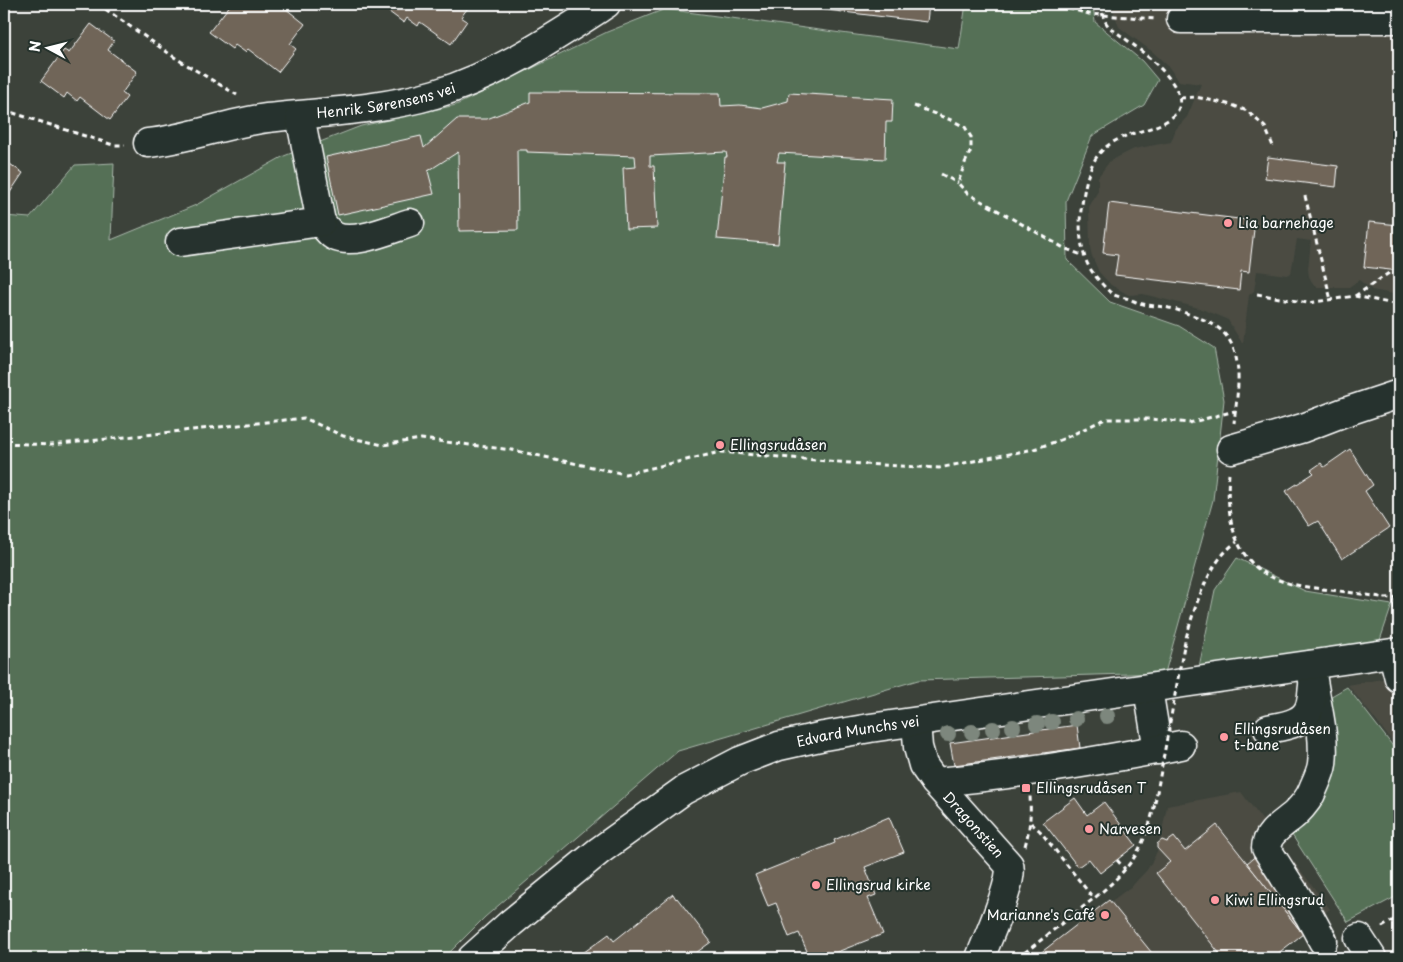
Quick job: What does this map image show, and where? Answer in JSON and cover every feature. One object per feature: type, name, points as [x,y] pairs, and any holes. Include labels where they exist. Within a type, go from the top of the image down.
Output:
[{"type":"street","name":"Henrik Sørensens vei","points":[[148,143],[258,120],[394,104],[435,94],[511,62],[549,41],[606,4]]},
{"type":"street","points":[[1181,19],[1399,19]]},
{"type":"street","points":[[300,116],[321,222],[332,235],[344,240],[357,239],[410,223]]},
{"type":"street","points":[[180,242],[321,222]]},
{"type":"street","points":[[1231,449],[1303,428],[1399,394]]},
{"type":"street","name":"Edvard Munchs vei","points":[[472,958],[511,923],[599,851],[684,790],[740,761],[779,746],[824,736],[1148,689],[1312,675],[1397,661]]},
{"type":"street","points":[[1268,729],[1283,727],[1300,721],[1310,708],[1312,675]]},
{"type":"street","points":[[1312,675],[1322,731],[1322,765],[1312,792],[1297,812],[1273,833],[1266,842],[1266,848],[1323,941]]},
{"type":"street","points":[[935,782],[1052,768],[1169,747],[1148,689]]},
{"type":"street","name":"Dragonstien","points":[[916,722],[918,747],[923,764],[935,782],[1011,869],[1006,890],[980,958]]},
{"type":"path","points":[[98,4],[177,59],[237,95]]},
{"type":"path","points":[[1051,4],[1089,14],[1181,19]]},
{"type":"path","points":[[1101,4],[1104,21],[1109,27],[1152,61],[1169,78],[1177,89],[1180,98],[1179,107],[1170,120],[1151,128],[1128,134],[1106,147],[1094,162],[1085,186],[1079,218],[1084,256],[1092,272],[1113,294],[1140,303],[1170,308],[1204,319],[1215,324],[1230,341],[1237,362],[1238,372],[1228,488],[1229,512],[1237,542],[1255,566],[1264,573],[1280,580],[1308,587],[1386,598],[1399,597]]},
{"type":"path","points":[[1180,98],[1196,97],[1232,105],[1247,111],[1264,127],[1273,146]]},
{"type":"path","points":[[914,106],[965,127],[972,137],[971,150],[958,183]]},
{"type":"path","points":[[4,110],[113,145],[148,143]]},
{"type":"path","points":[[941,174],[958,183],[967,193],[1012,220],[1064,248],[1084,256]]},
{"type":"path","points":[[1305,196],[1331,300]]},
{"type":"path","points":[[1355,296],[1388,273],[1399,274]]},
{"type":"path","points":[[1257,294],[1308,303],[1355,296],[1399,306]]},
{"type":"path","points":[[4,443],[51,445],[304,418],[343,436],[383,445],[421,439],[512,450],[625,474],[721,452],[862,464],[939,468],[1034,449],[1063,439],[1105,419],[1150,419],[1189,423],[1235,411]]},
{"type":"path","points":[[1017,958],[1115,881],[1125,869],[1145,837],[1155,803],[1184,646],[1196,606],[1205,584],[1219,559],[1237,542]]},
{"type":"path","points":[[1011,869],[1022,854],[1030,830],[1030,790]]},
{"type":"path","points":[[1031,823],[1040,831],[1094,898]]},
{"type":"path","points":[[1117,860],[1125,869]]},
{"type":"shaded area","name":"Lia barnehage","points":[[1111,4],[1399,4],[1399,295],[1372,290],[1359,280],[1349,287],[1317,287],[1309,276],[1308,269],[1311,241],[1297,239],[1291,273],[1287,275],[1257,271],[1254,291],[1249,295],[1242,343],[1228,320],[1220,316],[1199,308],[1143,294],[1129,295],[1111,285],[1099,272],[1090,247],[1089,207],[1098,191],[1098,177],[1110,161],[1134,149],[1171,142],[1176,129],[1187,117],[1201,84],[1179,81],[1168,66],[1153,52],[1119,27]]},
{"type":"shaded area","points":[[1399,676],[1399,750],[1348,685]]},
{"type":"shaded area","points":[[1241,792],[1330,909],[1267,958],[1034,958],[1132,886],[1147,870],[1159,847],[1167,806]]},
{"type":"green space","points":[[966,4],[1093,4],[1095,22],[1142,61],[1158,80],[1144,105],[1092,136],[1066,201],[1067,260],[1110,302],[1179,326],[1214,348],[1224,400],[1213,500],[1165,673],[918,680],[678,751],[485,917],[444,958],[4,958],[4,216],[30,218],[75,165],[114,163],[111,240],[196,205],[284,156],[361,126],[456,105],[607,32],[665,9],[959,49]]},
{"type":"green space","points":[[1237,558],[1305,591],[1392,605],[1378,646],[1199,667],[1215,590]]},
{"type":"green space","points":[[1347,687],[1399,754],[1399,895],[1348,922],[1292,835],[1336,760],[1328,698]]},
{"type":"building","points":[[231,4],[280,4],[305,24],[290,44],[296,49],[278,72],[248,49],[245,52],[235,45],[232,49],[209,32]]},
{"type":"building","points":[[382,4],[471,4],[461,17],[467,21],[451,44],[420,22],[418,26],[407,18],[404,23],[381,6]]},
{"type":"building","points":[[776,4],[929,4],[927,22]]},
{"type":"building","points":[[91,24],[114,41],[108,50],[137,72],[122,93],[127,97],[110,120],[80,97],[77,101],[67,93],[64,98],[41,81],[64,50],[69,53]]},
{"type":"building","points":[[530,92],[720,93],[721,106],[740,105],[762,108],[788,101],[789,93],[893,99],[892,122],[886,122],[885,159],[779,153],[777,162],[785,162],[778,244],[717,239],[725,157],[727,157],[726,152],[650,156],[650,166],[654,166],[657,228],[626,229],[623,168],[636,167],[635,156],[527,152],[527,150],[517,150],[518,230],[459,231],[458,152],[428,171],[434,194],[338,215],[326,157],[421,136],[424,148],[457,119],[487,119],[530,102]]},
{"type":"building","points":[[1268,157],[1338,166],[1336,187],[1265,178]]},
{"type":"building","points":[[4,160],[23,173],[7,197],[4,195]]},
{"type":"building","points":[[1109,203],[1255,221],[1249,272],[1241,271],[1239,290],[1115,275],[1118,255],[1103,253]]},
{"type":"building","points":[[1369,222],[1399,225],[1399,271],[1364,267]]},
{"type":"building","points":[[1350,449],[1373,485],[1365,491],[1389,528],[1342,559],[1318,521],[1309,526],[1286,491],[1314,473],[1311,470],[1321,463],[1324,467]]},
{"type":"building","points":[[1077,725],[1080,748],[954,765],[950,743]]},
{"type":"building","points":[[1075,798],[1087,815],[1104,802],[1136,845],[1100,873],[1089,859],[1078,867],[1043,822]]},
{"type":"building","name":"Ellingsrud kirke","points":[[889,817],[904,852],[865,867],[876,895],[868,898],[883,934],[822,958],[810,958],[799,933],[789,937],[776,903],[768,906],[755,875],[835,843],[834,840]]},
{"type":"building","points":[[1217,825],[1303,934],[1272,958],[1223,958],[1156,873],[1170,862],[1157,848],[1157,844],[1162,840],[1167,842],[1174,837],[1185,851]]},
{"type":"building","points":[[1257,855],[1308,929],[1303,934],[1247,863]]},
{"type":"building","points":[[673,894],[711,942],[689,958],[576,958],[609,934],[614,941]]},
{"type":"building","points":[[1109,900],[1156,958],[1034,958],[1061,937]]},
{"type":"place","name":"Lia barnehage","points":[[1228,223]]},
{"type":"place","name":"Ellingsrudåsen","points":[[720,445]]},
{"type":"place","name":"Ellingsrudåsen t-bane","points":[[1224,737]]},
{"type":"place","name":"Ellingsrudåsen T","points":[[1026,788]]},
{"type":"place","name":"Narvesen","points":[[1089,829]]},
{"type":"place","name":"Ellingsrud kirke","points":[[816,885]]},
{"type":"place","name":"Kiwi Ellingsrud","points":[[1215,900]]},
{"type":"place","name":"Marianne's Café","points":[[1105,915]]}]
